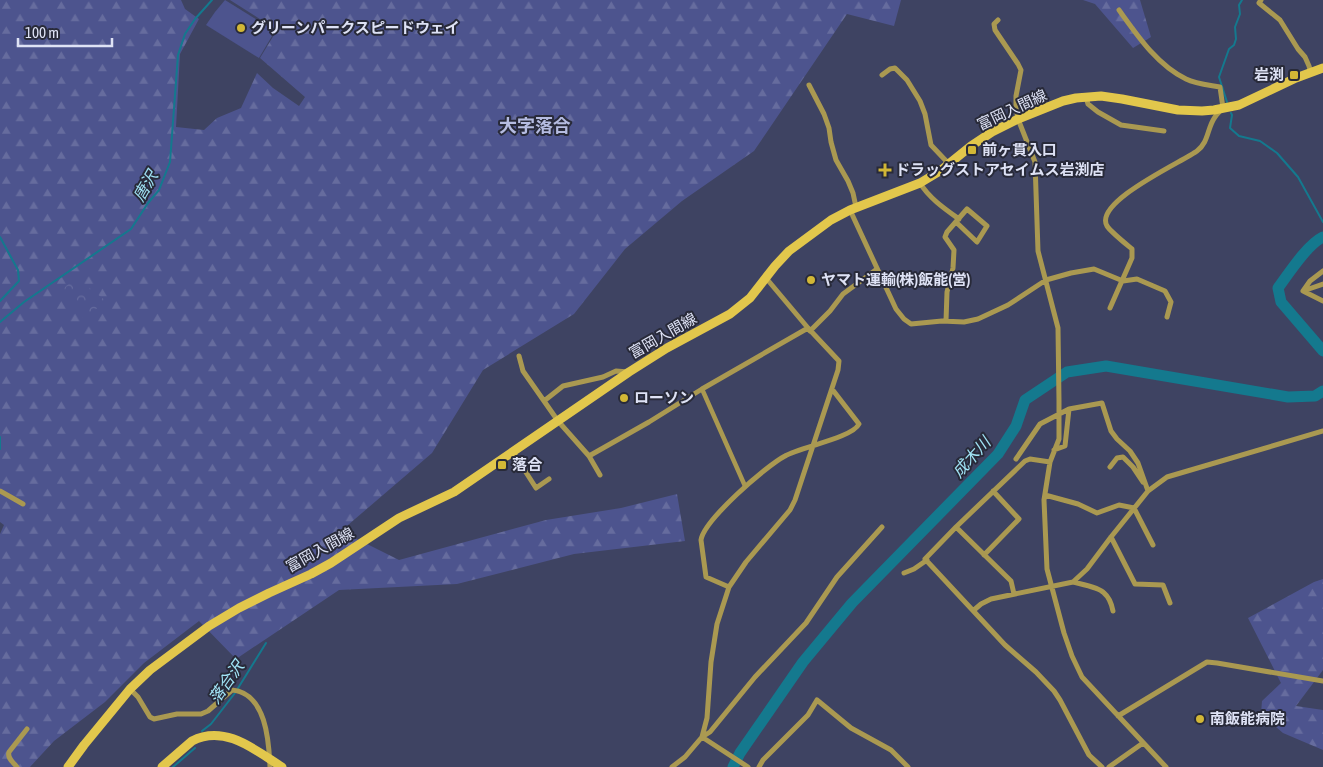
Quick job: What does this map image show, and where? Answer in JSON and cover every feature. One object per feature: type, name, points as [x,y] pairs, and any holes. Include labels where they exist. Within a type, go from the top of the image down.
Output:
[{"type":"main road","name":"富岡入間線","points":[[68,767],[130,689],[150,670],[210,626],[239,608],[331,563],[399,518],[454,492],[629,372],[667,348],[730,314],[750,298],[789,251],[831,220],[853,208],[936,174],[981,138],[1018,119],[1064,101],[1101,96],[1178,110],[1202,111],[1223,108],[1248,101],[1296,78],[1323,68]]},
{"type":"main road","points":[[162,767],[192,741],[212,735],[236,739],[270,763],[282,767]]},
{"type":"street","points":[[1261,0],[1259,3],[1280,20],[1289,33],[1305,57],[1311,73]]},
{"type":"street","points":[[1110,308],[1132,258],[1132,249],[1107,226],[1105,215],[1112,206],[1146,179],[1198,150],[1204,144],[1215,116],[1223,108],[1220,87],[1186,80],[1164,64],[1137,36],[1119,10]]},
{"type":"street","points":[[998,20],[994,24],[995,30],[1021,70],[1016,96],[1016,108],[1018,119],[1035,162],[1038,251],[1058,328],[1059,439],[1050,462],[1044,500],[1047,569],[1064,632],[1082,677],[1166,767]]},
{"type":"street","points":[[882,75],[895,68],[907,80],[920,101],[925,114],[931,145],[950,164]]},
{"type":"street","points":[[809,85],[824,114],[836,160],[848,180],[853,193],[853,208],[877,269],[896,309],[911,324],[978,320],[1008,305],[1046,280],[1094,269],[1123,280],[1137,279],[1165,292],[1171,302],[1167,316]]},
{"type":"street","points":[[1086,97],[1088,104],[1098,112],[1121,125],[1164,131]]},
{"type":"street","points":[[920,182],[923,188],[957,221],[977,242],[987,226],[967,209],[957,221],[947,232],[945,237],[954,250],[953,268],[947,292],[946,321]]},
{"type":"street","points":[[589,456],[650,422],[702,389],[809,330],[830,311],[842,294],[877,269]]},
{"type":"street","points":[[1303,291],[1310,281],[1323,271]]},
{"type":"street","points":[[672,767],[695,747],[702,736],[707,718],[710,670],[718,624],[729,587],[736,574],[790,510],[814,445],[838,370],[839,361],[809,330],[766,278]]},
{"type":"street","points":[[1303,291],[1323,284]]},
{"type":"street","points":[[1303,291],[1323,301]]},
{"type":"street","points":[[519,356],[524,370],[544,401],[558,421],[589,456],[600,475]]},
{"type":"street","points":[[544,401],[563,386],[603,377],[616,371],[629,372]]},
{"type":"street","points":[[702,389],[745,486]]},
{"type":"street","points":[[729,587],[706,577],[700,540],[701,535],[712,520],[745,486],[785,456],[840,436],[857,427],[859,424],[832,389]]},
{"type":"street","points":[[1016,459],[1040,424],[1069,409],[1102,403],[1111,431],[1130,451],[1138,463],[1148,491]]},
{"type":"street","points":[[1054,450],[1064,446],[1069,409]]},
{"type":"street","points":[[1073,582],[1087,569],[1148,491],[1170,475],[1323,431]]},
{"type":"street","points":[[513,452],[536,488],[549,479]]},
{"type":"street","points":[[1110,467],[1117,458],[1123,457],[1133,467],[1148,491]]},
{"type":"street","points":[[1050,462],[1030,459],[1025,461],[925,558],[1005,645],[1036,672],[1054,691],[1089,755],[1102,767]]},
{"type":"street","points":[[0,491],[23,504]]},
{"type":"street","points":[[984,555],[1019,519],[993,491]]},
{"type":"street","points":[[1045,495],[1078,504],[1097,513],[1120,505],[1134,508]]},
{"type":"street","points":[[1134,508],[1153,545]]},
{"type":"street","points":[[702,736],[710,732],[755,677],[806,623],[837,577],[882,527]]},
{"type":"street","points":[[956,527],[1010,581],[1014,594]]},
{"type":"street","points":[[1111,537],[1135,584],[1163,585],[1170,603]]},
{"type":"street","points":[[904,572],[914,569],[927,560]]},
{"type":"street","points":[[974,610],[991,598],[1073,582],[1104,592],[1112,605],[1113,611]]},
{"type":"street","points":[[1118,716],[1207,662],[1323,681]]},
{"type":"street","points":[[130,689],[138,697],[150,717],[154,719],[177,714],[201,714],[208,711],[232,690],[245,694],[254,703],[265,721],[270,763]]},
{"type":"street","points":[[759,767],[808,715],[817,700],[851,728],[890,750],[908,767]]},
{"type":"street","points":[[17,767],[8,755],[27,730]]},
{"type":"street","points":[[702,736],[748,767]]},
{"type":"street","points":[[1109,767],[1143,743]]},
{"type":"green space","points":[[0,0],[181,0],[185,9],[199,19],[180,54],[176,127],[204,130],[217,118],[241,108],[257,73],[273,88],[299,106],[305,97],[260,58],[277,30],[230,0],[901,0],[894,26],[847,14],[754,151],[682,201],[625,249],[574,314],[483,370],[432,453],[341,531],[399,560],[546,520],[621,508],[677,494],[685,541],[574,554],[457,584],[339,590],[236,659],[199,621],[144,663],[105,702],[54,741],[30,767],[0,767],[0,534],[4,525],[0,522]]},
{"type":"green space","name":"グリーンパークスピードウェイ","points":[[225,0],[275,31],[259,58],[206,25]]},
{"type":"green space","points":[[1083,0],[1140,0],[1151,37],[1133,48],[1095,4]]},
{"type":"green space","points":[[77,278],[106,301],[85,318],[82,318],[76,308],[66,301],[62,292],[66,286]]},
{"type":"green space","points":[[1323,579],[1323,670],[1296,706],[1323,710],[1323,750],[1283,733],[1261,714],[1262,701],[1281,683],[1248,618]]},
{"type":"waterway","name":"唐沢","points":[[0,322],[24,302],[131,229],[159,190],[170,162],[178,55],[185,34],[212,0]]},
{"type":"waterway","points":[[1227,102],[1219,77],[1229,49],[1234,45],[1236,39],[1235,27],[1240,14],[1239,5],[1242,0]]},
{"type":"waterway","points":[[1231,113],[1230,128],[1239,136],[1260,141],[1277,153],[1298,177],[1323,222]]},
{"type":"waterway","points":[[0,237],[18,270],[19,281],[0,301]]},
{"type":"waterway","name":"成木川","points":[[1323,237],[1311,246],[1278,288],[1281,302],[1323,351]]},
{"type":"waterway","name":"成木川","points":[[733,767],[740,753],[803,662],[852,603],[998,454],[1016,426],[1025,400],[1067,372],[1106,366],[1288,397],[1315,396],[1323,391]]},
{"type":"waterway","name":"唐沢","points":[[0,437],[0,449]]},
{"type":"waterway","name":"落合沢","points":[[202,731],[211,724],[235,693],[266,643]]},
{"type":"waterway","name":"落合沢","points":[[173,767],[195,748]]},
{"type":"place","name":"グリーンパークスピードウェイ","points":[[241,28]]},
{"type":"place","name":"岩渕","points":[[1294,75]]},
{"type":"place","name":"前ヶ貫入口","points":[[972,150]]},
{"type":"place","name":"ドラッグストアセイムス岩渕店","points":[[885,170]]},
{"type":"place","name":"ヤマト運輸(株)飯能(営)","points":[[811,280]]},
{"type":"place","name":"ローソン","points":[[624,398]]},
{"type":"place","name":"落合","points":[[502,465]]},
{"type":"place","name":"南飯能病院","points":[[1200,719]]},
{"type":"district","name":"大字落合","points":[[535,126]]}]
